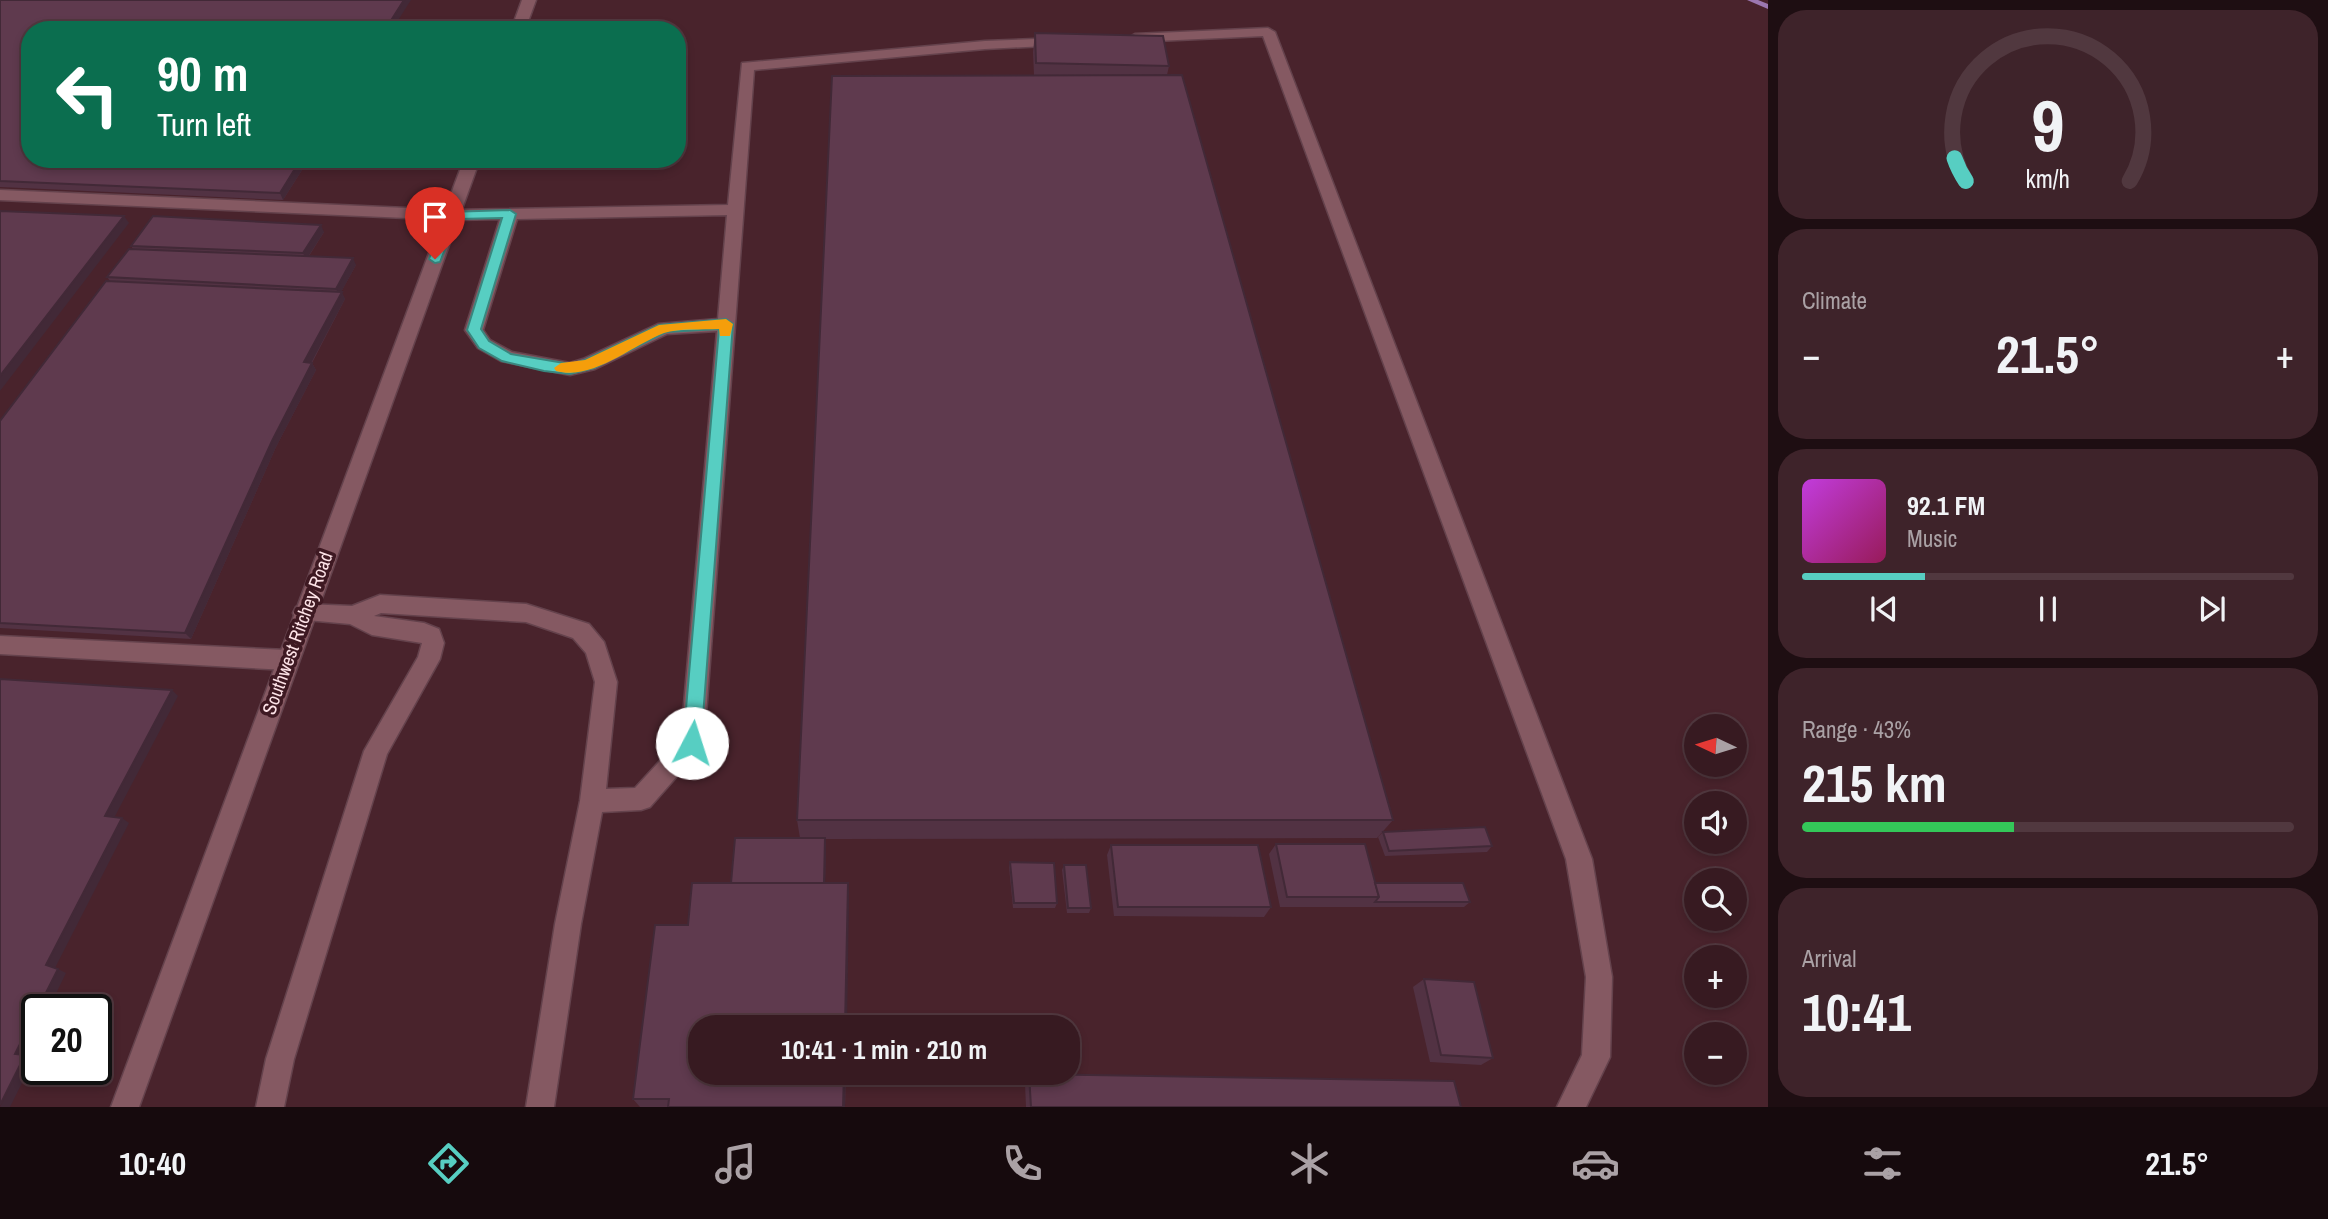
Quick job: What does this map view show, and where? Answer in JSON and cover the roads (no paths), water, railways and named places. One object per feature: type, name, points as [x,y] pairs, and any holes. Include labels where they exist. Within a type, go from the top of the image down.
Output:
[{"type":"street","points":[[521,21],[529,0]]},
{"type":"street","points":[[1120,39],[1268,32],[1579,859],[1599,977],[1596,1057],[1571,1107]]},
{"type":"street","points":[[592,801],[641,799],[692,743],[747,66],[985,45],[1079,41]]},
{"type":"street","name":"Southwest Ritchey Road","points":[[125,1107],[469,168]]},
{"type":"street","points":[[0,195],[452,215],[735,210]]},
{"type":"street","points":[[510,214],[474,330],[484,344],[507,357],[570,369],[589,364],[664,328],[726,324]]},
{"type":"street","points":[[304,613],[353,615],[380,604],[526,613],[581,631],[596,649],[606,682],[592,801],[568,924],[540,1107]]},
{"type":"street","points":[[270,1107],[280,1059],[376,751],[424,668],[433,643],[431,636],[424,632],[372,626],[353,615]]},
{"type":"street","points":[[0,645],[287,660]]},
{"type":"waterway","points":[[1751,0],[1768,7]]}]
